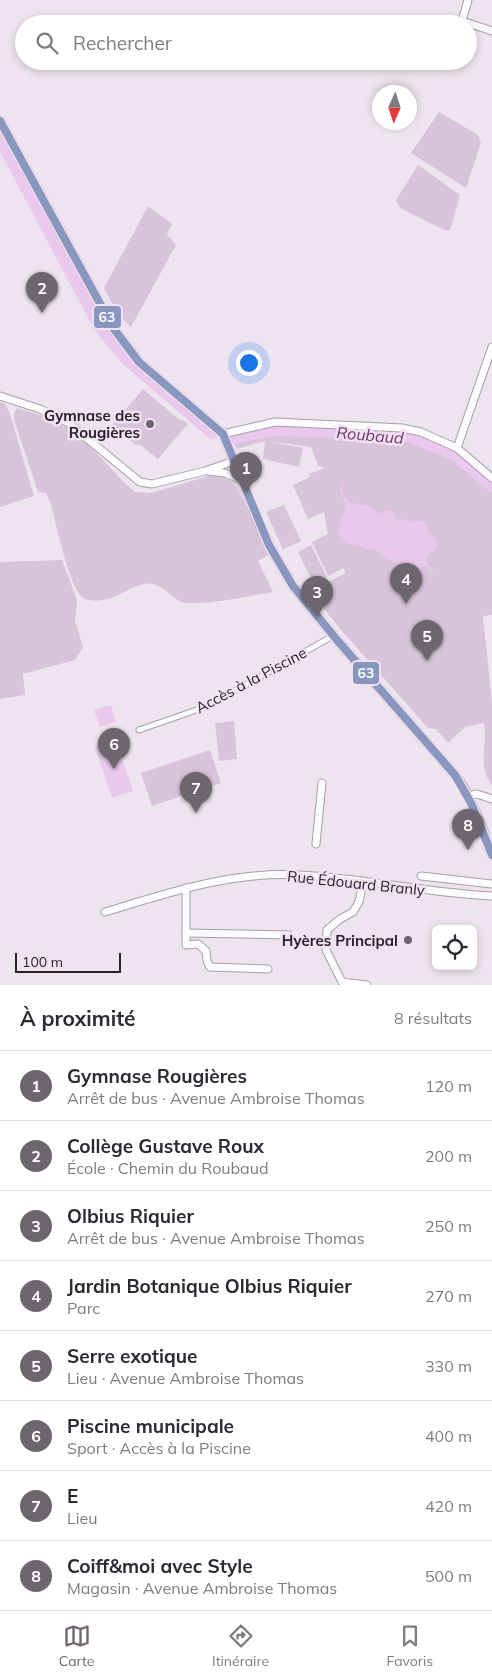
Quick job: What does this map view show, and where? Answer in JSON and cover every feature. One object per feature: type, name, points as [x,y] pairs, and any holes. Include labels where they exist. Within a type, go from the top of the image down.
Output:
[{"type":"street","points":[[464,15],[468,0]]},
{"type":"street","points":[[477,26],[492,31]]},
{"type":"street","points":[[0,121],[114,329],[139,362],[223,434],[266,537],[281,566],[302,598],[333,636],[455,775],[468,796],[492,855]]},
{"type":"street","points":[[457,448],[492,347]]},
{"type":"street","points":[[0,396],[40,409],[67,422],[140,482],[152,484],[235,464]]},
{"type":"street","points":[[223,434],[275,422],[402,428],[421,432],[457,448],[492,478]]},
{"type":"street","points":[[225,473],[235,464]]},
{"type":"street","points":[[205,471],[225,473],[241,480]]},
{"type":"street","name":"Accès à la Piscine","points":[[139,730],[208,706],[333,636]]},
{"type":"street","points":[[316,844],[322,783]]},
{"type":"street","points":[[468,796],[477,794],[492,799]]},
{"type":"street","name":"Rue Édouard Branly","points":[[105,912],[186,888],[253,876],[298,874],[460,894],[492,896]]},
{"type":"street","points":[[420,876],[492,884]]},
{"type":"street","points":[[363,882],[359,902],[353,912],[340,919],[327,930],[326,950],[342,982],[368,985]]},
{"type":"street","points":[[186,888],[186,945],[198,944],[206,951],[210,967],[268,969]]},
{"type":"street","points":[[186,933],[289,935]]},
{"type":"shaded area","points":[[439,112],[478,135],[481,143],[466,188],[411,153]]},
{"type":"shaded area","points":[[418,165],[460,195],[450,231],[444,230],[400,208],[396,200]]},
{"type":"shaded area","points":[[148,206],[172,224],[167,234],[176,245],[131,327],[118,315],[104,288]]},
{"type":"shaded area","name":"Gymnase des Rougières","points":[[143,389],[181,421],[182,419],[188,424],[158,459],[139,444],[137,446],[112,425]]},
{"type":"shaded area","points":[[0,402],[5,404],[10,414],[34,496],[0,507]]},
{"type":"shaded area","points":[[17,408],[50,418],[66,427],[87,444],[135,492],[151,493],[212,475],[232,482],[237,487],[270,554],[258,561],[273,592],[213,602],[190,603],[178,600],[157,585],[143,584],[106,600],[88,600],[81,596],[76,589],[63,552],[50,502],[46,493],[38,492],[14,420],[14,413]]},
{"type":"shaded area","points":[[279,434],[404,440],[452,459],[492,492],[492,615],[483,616],[492,703],[492,786],[484,766],[484,723],[465,727],[448,743],[436,729],[428,728],[310,592],[345,573],[344,568],[328,576],[312,542],[328,534],[324,512],[308,519],[293,485],[310,477],[309,474],[325,468],[318,466],[311,447],[266,441],[303,448],[299,467],[263,459],[265,441],[237,449],[234,443]]},
{"type":"shaded area","points":[[346,502],[367,506],[380,514],[386,510],[391,510],[396,519],[424,522],[437,544],[437,548],[429,554],[426,561],[428,565],[418,571],[405,569],[375,550],[347,543],[338,532]]},
{"type":"shaded area","points":[[284,505],[301,541],[283,549],[266,512]]},
{"type":"shaded area","points":[[311,545],[327,577],[313,583],[298,552]]},
{"type":"shaded area","points":[[62,560],[77,600],[75,621],[83,647],[75,660],[23,674],[25,695],[0,699],[0,562]]},
{"type":"shaded area","points":[[111,705],[116,722],[100,727],[94,710]]},
{"type":"shaded area","points":[[234,721],[237,759],[219,761],[215,723]]},
{"type":"shaded area","points":[[116,740],[133,791],[112,798],[95,747]]},
{"type":"shaded area","points":[[210,750],[221,783],[152,806],[141,773]]},
{"type":"waterway","points":[[0,139],[99,326],[126,359],[212,433]]},
{"type":"waterway","name":"Roubaud","points":[[234,438],[272,430],[400,434],[455,455],[492,486]]},
{"type":"waterway","points":[[343,481],[341,490],[346,502]]},
{"type":"waterway","points":[[427,566],[432,570]]},
{"type":"transit line","name":"63","points":[[0,121],[114,329],[139,362],[223,434],[269,545],[293,586],[337,640],[455,775],[471,803],[492,855]]},
{"type":"place","name":"Collège Gustave Roux","points":[[42,313]]},
{"type":"place","name":"Gymnase des Rougières","points":[[150,424]]},
{"type":"place","name":"Gymnase Rougières","points":[[246,493]]},
{"type":"place","name":"Jardin Botanique Olbius Riquier","points":[[406,604]]},
{"type":"place","name":"Olbius Riquier","points":[[317,617]]},
{"type":"place","name":"Serre exotique","points":[[427,661]]},
{"type":"place","name":"Piscine municipale","points":[[114,769]]},
{"type":"place","name":"E","points":[[196,813]]},
{"type":"place","name":"Coiff&moi avec Style","points":[[468,850]]},
{"type":"place","name":"Hyères Principal","points":[[408,940]]}]
